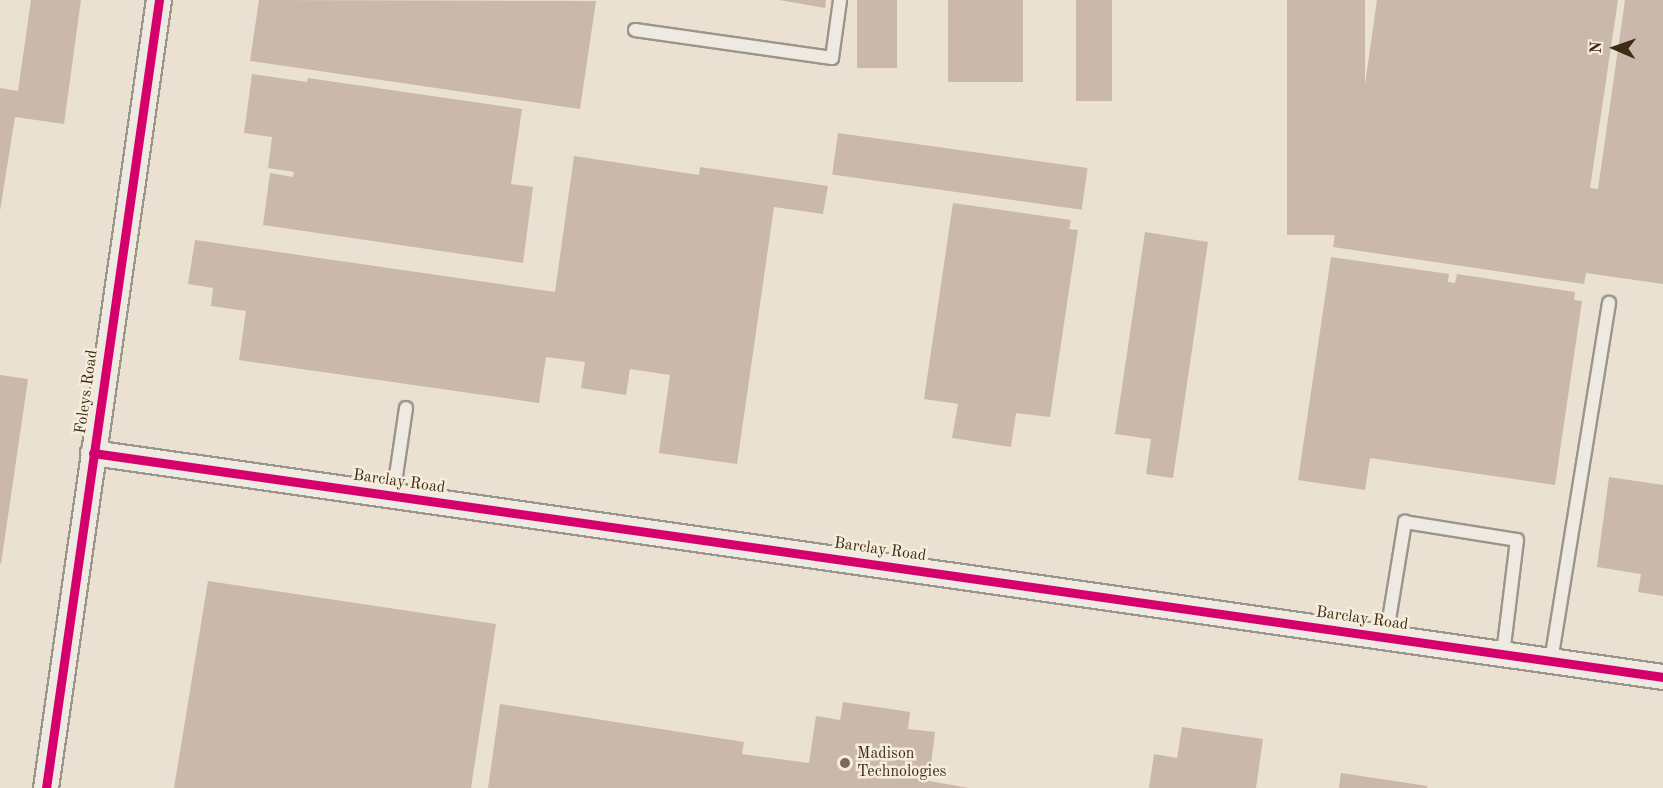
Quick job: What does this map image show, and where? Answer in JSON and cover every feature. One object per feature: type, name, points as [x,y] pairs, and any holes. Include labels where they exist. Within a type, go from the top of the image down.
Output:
[{"type":"street","name":"Foleys Road","points":[[46,788],[159,0]]},
{"type":"street","name":"Barclay Road","points":[[93,453],[1663,677]]},
{"type":"lane","points":[[635,30],[832,58],[840,0]]},
{"type":"lane","points":[[1551,661],[1609,303]]},
{"type":"lane","points":[[393,496],[406,408]]},
{"type":"lane","points":[[1386,638],[1405,522],[1517,540],[1503,654]]},
{"type":"building","points":[[31,0],[81,0],[64,124],[15,117],[0,211],[0,88],[18,91]]},
{"type":"building","points":[[259,0],[596,1],[580,109],[250,61]]},
{"type":"building","points":[[779,0],[826,0],[825,8]]},
{"type":"building","points":[[857,0],[897,0],[897,68],[857,68]]},
{"type":"building","points":[[948,0],[1023,0],[1023,82],[948,82]]},
{"type":"building","points":[[1076,0],[1112,0],[1112,101],[1076,101]]},
{"type":"building","points":[[1287,0],[1365,0],[1365,235],[1287,235]]},
{"type":"building","points":[[1377,0],[1618,0],[1590,188],[1598,189],[1625,0],[1663,0],[1663,284],[1586,273],[1584,284],[1333,247],[1347,153],[1355,155]]},
{"type":"building","points":[[252,74],[307,82],[308,78],[522,109],[511,184],[533,187],[523,263],[263,225],[270,173],[293,177],[294,172],[268,168],[272,137],[244,133]]},
{"type":"building","points":[[838,133],[1088,168],[1082,210],[832,175]]},
{"type":"building","points":[[574,156],[699,175],[700,167],[828,186],[823,214],[774,207],[737,464],[659,453],[670,375],[630,369],[626,395],[581,388],[585,362],[546,357],[539,403],[239,360],[246,311],[211,306],[213,288],[188,284],[195,240],[555,292]]},
{"type":"building","points":[[953,203],[1071,220],[1069,229],[1078,230],[1050,417],[1016,413],[1011,447],[952,438],[958,404],[924,399]]},
{"type":"building","points":[[1145,232],[1208,242],[1173,478],[1146,474],[1151,439],[1115,434]]},
{"type":"building","points":[[1331,257],[1449,274],[1448,282],[1455,283],[1457,274],[1575,292],[1574,300],[1582,301],[1555,485],[1370,458],[1365,490],[1298,480]]},
{"type":"building","points":[[0,375],[28,379],[1,564],[0,563]]},
{"type":"building","points":[[1609,477],[1663,485],[1663,596],[1638,592],[1641,574],[1597,567]]},
{"type":"building","points":[[208,581],[496,624],[471,788],[174,788]]},
{"type":"building","points":[[843,702],[910,712],[908,729],[935,732],[929,781],[969,788],[488,788],[500,704],[744,742],[742,754],[809,763],[816,716],[840,720]]},
{"type":"building","points":[[1182,727],[1263,739],[1256,788],[1149,788],[1154,754],[1177,758]]},
{"type":"building","points":[[1341,773],[1427,786],[1427,788],[1339,788]]},
{"type":"cycle path","points":[[46,788],[159,0]]},
{"type":"cycle path","points":[[93,453],[1663,677]]},
{"type":"place","name":"Madison Technologies","points":[[845,763]]}]
